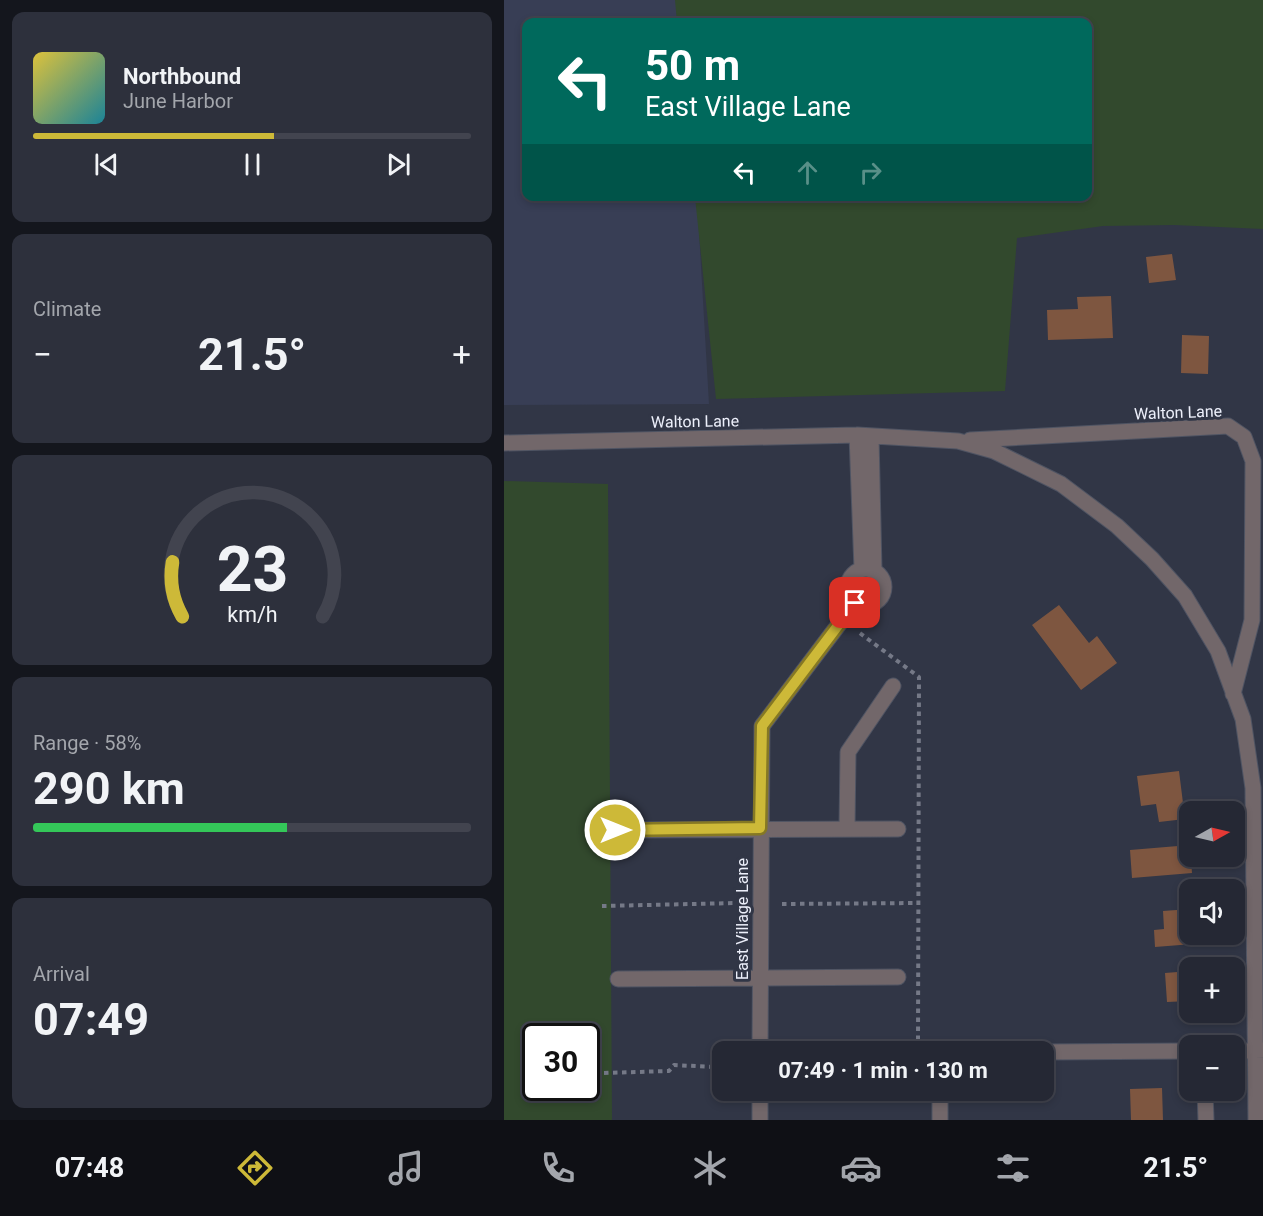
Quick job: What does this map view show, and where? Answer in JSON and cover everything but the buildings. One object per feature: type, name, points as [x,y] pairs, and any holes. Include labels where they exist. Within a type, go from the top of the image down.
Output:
[{"type":"street","name":"Walton Lane","points":[[504,443],[864,436],[958,441],[1228,426],[1244,437],[1253,461],[1252,620],[1233,694]]},
{"type":"street","points":[[864,436],[868,570]]},
{"type":"street","name":"Walton Lane","points":[[958,441],[994,452],[1061,484],[1117,526],[1152,559],[1185,596],[1218,651],[1243,719],[1253,788],[1260,1050],[1256,1120]]},
{"type":"street","points":[[868,570],[882,579],[882,596],[867,606],[855,603],[848,593],[848,580],[857,571],[868,570]]},
{"type":"street","name":"East Village Lane","points":[[760,1041],[762,726],[855,603]]},
{"type":"street","points":[[847,829],[848,752],[892,686]]},
{"type":"street","points":[[615,830],[898,829]]},
{"type":"street","points":[[618,979],[898,977]]},
{"type":"street","points":[[1054,1052],[1179,1051]]},
{"type":"street","points":[[760,1101],[760,1120]]},
{"type":"street","points":[[940,1101],[940,1120]]},
{"type":"street","points":[[1206,1101],[1206,1120]]},
{"type":"path","points":[[857,631],[919,677],[918,1041]]},
{"type":"path","points":[[602,906],[737,903]]},
{"type":"path","points":[[783,904],[919,903]]},
{"type":"path","points":[[604,1073],[669,1071],[674,1065],[712,1067]]},
{"type":"shaded area","points":[[504,0],[686,0],[687,18],[522,18],[522,201],[697,201],[709,404],[504,405]]},
{"type":"green space","points":[[675,0],[1263,0],[1263,229],[1174,225],[1103,226],[1017,238],[1005,391],[716,399],[695,201],[1092,201],[1092,18],[677,18]]},
{"type":"green space","points":[[504,481],[608,484],[612,1120],[504,1120]]},
{"type":"route","points":[[615,830],[760,828],[762,726],[855,603]]}]
